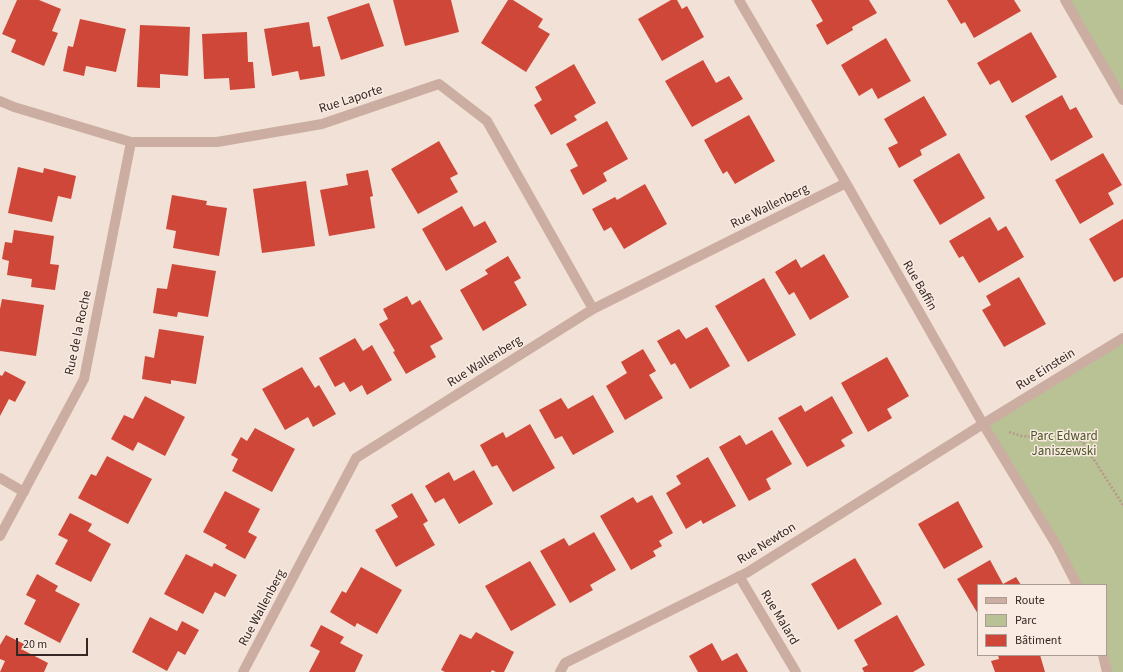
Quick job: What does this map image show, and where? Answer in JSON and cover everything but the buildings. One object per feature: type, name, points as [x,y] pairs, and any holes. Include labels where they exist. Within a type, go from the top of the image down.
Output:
[{"type":"street","name":"Rue Baffin","points":[[739,0],[846,183],[983,424],[1057,546],[1076,584]]},
{"type":"street","points":[[1065,0],[1123,100]]},
{"type":"street","name":"Rue Laporte","points":[[0,101],[14,107],[131,142],[217,142],[322,124],[439,84],[487,121],[593,309]]},
{"type":"street","name":"Rue de la Roche","points":[[0,536],[84,379],[131,142]]},
{"type":"street","name":"Rue Wallenberg","points":[[243,672],[356,458],[593,309],[846,183]]},
{"type":"street","name":"Rue Einstein","points":[[983,424],[1123,338]]},
{"type":"street","name":"Rue Newton","points":[[560,672],[565,663],[748,572],[983,424]]},
{"type":"street","points":[[0,478],[24,492]]},
{"type":"street","name":"Rue Malard","points":[[739,576],[796,672]]},
{"type":"street","points":[[1103,656],[1107,672]]},
{"type":"path","points":[[983,424],[1022,436],[1082,441],[1123,505]]},
{"type":"green space","points":[[1065,0],[1123,0],[1123,100]]},
{"type":"green space","name":"Parc Edward Janiszewski","points":[[1123,338],[1123,672],[1107,672],[1107,584],[1076,584],[983,424]]}]
